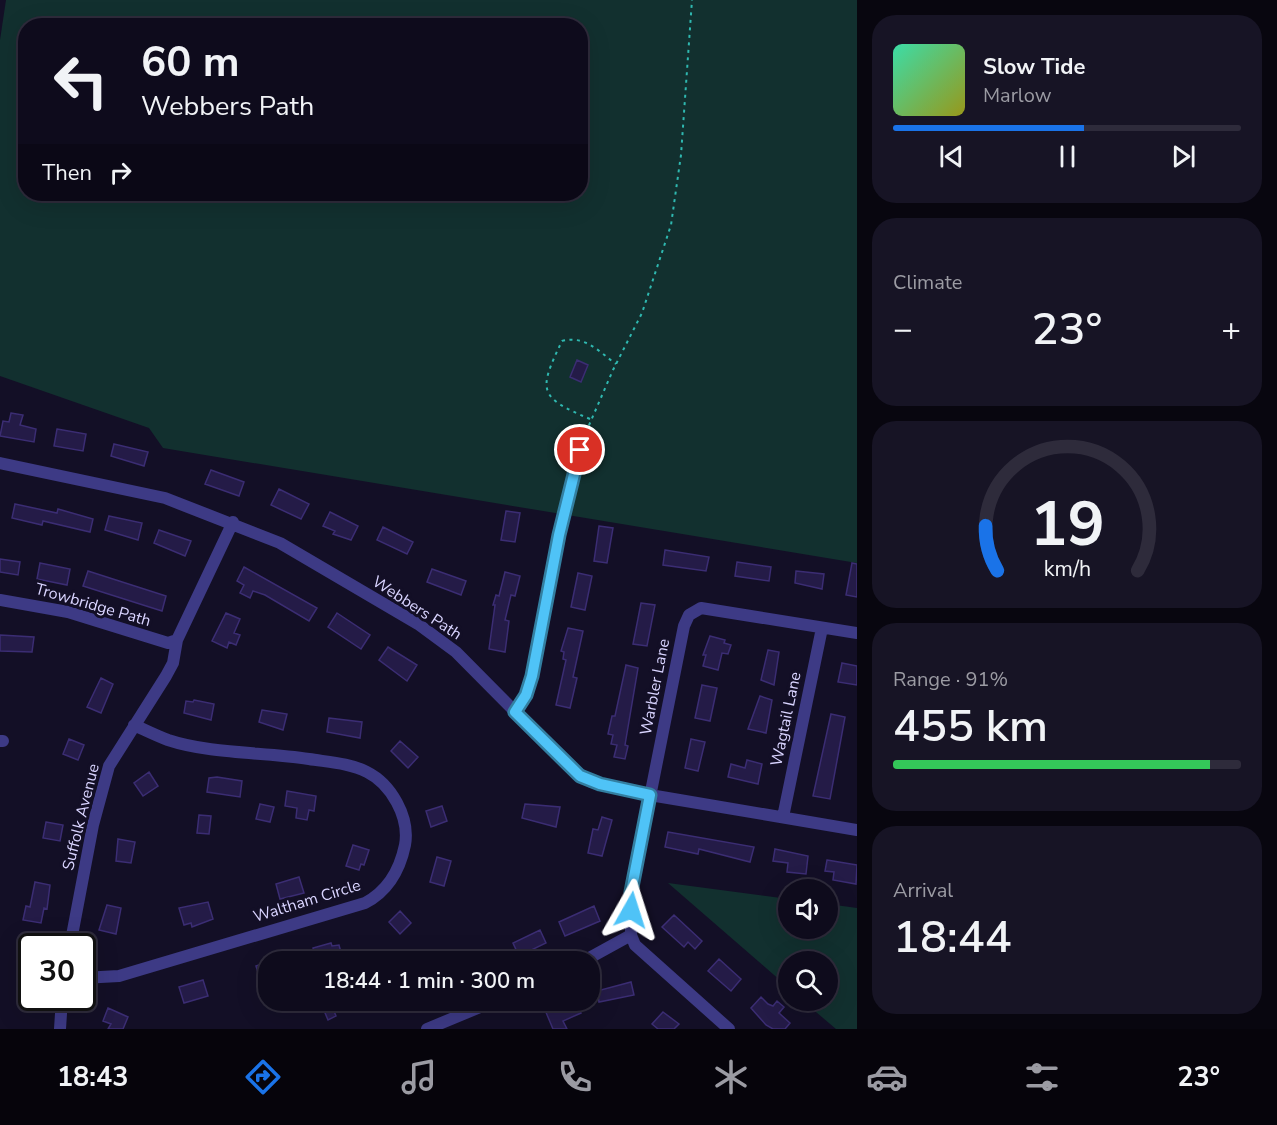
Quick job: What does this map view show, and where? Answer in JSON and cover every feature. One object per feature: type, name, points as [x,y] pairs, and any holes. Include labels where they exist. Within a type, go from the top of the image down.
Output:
[{"type":"street","points":[[515,712],[526,695],[532,676],[559,535],[580,450]]},
{"type":"street","name":"Webbers Path","points":[[0,463],[165,498],[233,522],[280,543],[418,624],[456,652],[580,776],[600,784],[650,795],[857,830]]},
{"type":"street","name":"Suffolk Avenue","points":[[73,933],[100,794],[108,766],[173,663],[177,640],[233,522]]},
{"type":"street","name":"Trowbridge Path","points":[[0,600],[68,612],[168,643],[177,640]]},
{"type":"street","name":"Warbler Lane","points":[[631,935],[631,892],[684,626],[689,615],[701,608],[857,633]]},
{"type":"street","name":"Wagtail Lane","points":[[783,817],[822,628]]},
{"type":"street","name":"Waltham Circle","points":[[96,977],[119,976],[365,903],[379,894],[392,878],[405,842],[404,822],[395,798],[382,782],[366,771],[309,759],[169,740],[134,725]]},
{"type":"street","points":[[600,952],[631,935],[635,945],[729,1029]]},
{"type":"street","points":[[60,1029],[61,1011]]},
{"type":"street","points":[[427,1029],[474,1011]]},
{"type":"street","points":[[461,1017],[467,1029]]},
{"type":"path","points":[[580,450],[590,419],[642,313],[671,225],[681,155],[692,0]]},
{"type":"path","points":[[590,419],[556,405],[546,390],[546,375],[550,366],[562,341],[572,338],[584,340],[616,364]]},
{"type":"green space","points":[[6,0],[857,0],[857,563],[163,448],[149,428],[0,376],[0,40]]},
{"type":"green space","points":[[668,883],[778,898],[778,939],[838,939],[838,905],[857,908],[857,1029],[836,1029],[815,1011],[838,1011],[838,951],[778,951],[778,978]]},
{"type":"building","points":[[577,360],[588,365],[581,382],[570,377]]},
{"type":"building","points":[[11,413],[23,415],[20,425],[36,429],[34,442],[0,436],[3,421],[9,422]]},
{"type":"building","points":[[57,429],[86,434],[83,451],[54,446]]},
{"type":"building","points":[[114,444],[148,452],[144,466],[111,456]]},
{"type":"building","points":[[211,470],[244,482],[239,496],[205,484]]},
{"type":"building","points":[[279,489],[309,504],[301,519],[271,505]]},
{"type":"building","points":[[15,504],[57,513],[58,509],[93,519],[90,532],[43,521],[42,525],[12,518]]},
{"type":"building","points":[[506,511],[520,513],[515,542],[501,540]]},
{"type":"building","points":[[330,512],[358,526],[351,540],[333,534],[335,531],[323,526]]},
{"type":"building","points":[[109,516],[142,523],[138,540],[105,530]]},
{"type":"building","points":[[599,526],[613,528],[607,563],[594,561]]},
{"type":"building","points":[[383,527],[413,542],[407,554],[377,540]]},
{"type":"building","points":[[159,530],[191,541],[185,556],[154,543]]},
{"type":"building","points":[[665,550],[709,557],[706,571],[663,565]]},
{"type":"building","points":[[0,559],[20,562],[18,575],[0,572]]},
{"type":"building","points":[[737,562],[771,567],[769,581],[735,576]]},
{"type":"building","points":[[40,563],[70,569],[67,585],[37,579]]},
{"type":"building","points":[[852,563],[857,564],[857,597],[846,595]]},
{"type":"building","points":[[244,567],[317,608],[309,621],[265,595],[253,591],[250,598],[240,593],[244,585],[237,581]]},
{"type":"building","points":[[432,569],[466,581],[461,595],[427,582]]},
{"type":"building","points":[[88,571],[166,596],[162,611],[83,586]]},
{"type":"building","points":[[796,571],[824,574],[822,589],[795,583]]},
{"type":"building","points":[[505,572],[520,576],[515,596],[511,595],[505,620],[509,621],[505,652],[489,649],[495,605],[493,605],[496,595],[499,596]]},
{"type":"building","points":[[578,573],[592,576],[585,610],[571,607]]},
{"type":"building","points":[[641,603],[655,605],[647,646],[633,644]]},
{"type":"building","points":[[226,613],[240,619],[234,633],[240,635],[236,645],[229,642],[227,648],[212,641]]},
{"type":"building","points":[[337,613],[370,635],[361,649],[328,627]]},
{"type":"building","points":[[568,628],[583,631],[573,677],[577,678],[570,708],[556,705],[566,660],[563,659],[564,652],[561,651]]},
{"type":"building","points":[[0,635],[34,637],[32,652],[0,651]]},
{"type":"building","points":[[710,636],[725,640],[724,643],[731,645],[728,654],[722,653],[718,670],[703,666],[706,655],[703,655]]},
{"type":"building","points":[[388,647],[417,665],[407,681],[379,660]]},
{"type":"building","points":[[768,650],[779,652],[774,685],[761,680]]},
{"type":"building","points":[[842,663],[857,666],[857,685],[838,682]]},
{"type":"building","points":[[626,665],[638,668],[625,745],[628,746],[625,759],[614,757],[617,745],[611,744],[613,735],[608,734],[612,716],[615,716]]},
{"type":"building","points":[[101,678],[113,684],[101,713],[87,707]]},
{"type":"building","points":[[702,685],[717,688],[710,721],[695,718]]},
{"type":"building","points":[[760,696],[772,700],[766,733],[748,729]]},
{"type":"building","points":[[194,700],[214,704],[211,720],[184,713],[186,701],[193,702]]},
{"type":"building","points":[[262,710],[287,714],[283,730],[259,722]]},
{"type":"building","points":[[831,714],[845,717],[830,799],[813,796]]},
{"type":"building","points":[[329,718],[362,722],[360,738],[327,732]]},
{"type":"building","points":[[69,739],[84,745],[78,760],[63,754]]},
{"type":"building","points":[[691,739],[705,742],[698,771],[685,768]]},
{"type":"building","points":[[400,741],[418,757],[408,768],[391,751]]},
{"type":"building","points":[[747,760],[762,764],[758,784],[728,777],[731,764],[745,768]]},
{"type":"building","points":[[149,772],[158,786],[143,796],[134,783]]},
{"type":"building","points":[[209,778],[242,781],[240,797],[207,792]]},
{"type":"building","points":[[287,791],[316,796],[314,811],[309,810],[307,820],[296,818],[297,808],[285,806]]},
{"type":"building","points":[[260,804],[274,807],[270,822],[256,819]]},
{"type":"building","points":[[525,804],[560,807],[556,827],[522,818]]},
{"type":"building","points":[[442,806],[447,821],[431,827],[426,811]]},
{"type":"building","points":[[199,815],[211,816],[209,834],[197,833]]},
{"type":"building","points":[[602,817],[612,820],[602,856],[588,853],[593,829],[598,830]]},
{"type":"building","points":[[46,822],[63,825],[60,841],[43,838]]},
{"type":"building","points":[[668,832],[754,847],[750,862],[699,849],[698,854],[665,847]]},
{"type":"building","points":[[118,839],[135,842],[131,863],[116,861]]},
{"type":"building","points":[[353,845],[369,850],[364,865],[361,864],[359,870],[346,866]]},
{"type":"building","points":[[775,849],[808,856],[806,874],[787,872],[788,863],[773,861]]},
{"type":"building","points":[[437,857],[451,861],[444,886],[430,882]]},
{"type":"building","points":[[827,860],[857,865],[856,884],[833,879],[834,872],[825,871]]},
{"type":"building","points":[[299,877],[304,893],[280,899],[276,884]]},
{"type":"building","points":[[35,882],[50,885],[47,909],[44,908],[41,923],[23,920],[26,906],[30,907]]},
{"type":"building","points":[[208,902],[213,919],[192,927],[191,923],[184,925],[179,908]]},
{"type":"building","points":[[107,905],[121,908],[116,934],[99,930]]},
{"type":"building","points":[[594,906],[600,921],[565,936],[559,922]]},
{"type":"building","points":[[400,911],[411,923],[400,934],[389,922]]},
{"type":"building","points":[[674,915],[702,941],[695,949],[688,942],[684,947],[662,927]]},
{"type":"building","points":[[540,930],[546,943],[529,951],[517,951],[513,943]]},
{"type":"building","points":[[331,943],[332,946],[339,945],[341,951],[314,951],[313,948]]},
{"type":"building","points":[[719,959],[741,979],[731,991],[708,971]]},
{"type":"building","points":[[203,980],[208,996],[184,1003],[179,987]]},
{"type":"building","points":[[631,982],[634,995],[600,1002],[600,990]]},
{"type":"building","points":[[761,997],[773,1006],[777,1001],[778,1011],[781,1011],[779,1013],[790,1023],[785,1029],[773,1029],[766,1025],[751,1008]]},
{"type":"building","points":[[108,1008],[128,1017],[123,1029],[108,1029],[111,1024],[103,1021]]},
{"type":"building","points":[[324,1011],[334,1011],[336,1016],[328,1020]]},
{"type":"building","points":[[545,1011],[580,1011],[581,1013],[563,1021],[567,1029],[553,1029]]},
{"type":"building","points":[[663,1012],[679,1024],[674,1029],[658,1029],[652,1024]]},
{"type":"route","points":[[580,450],[559,535],[532,676],[526,695],[515,712],[580,776],[591,782],[650,795],[631,892],[631,910]]}]
